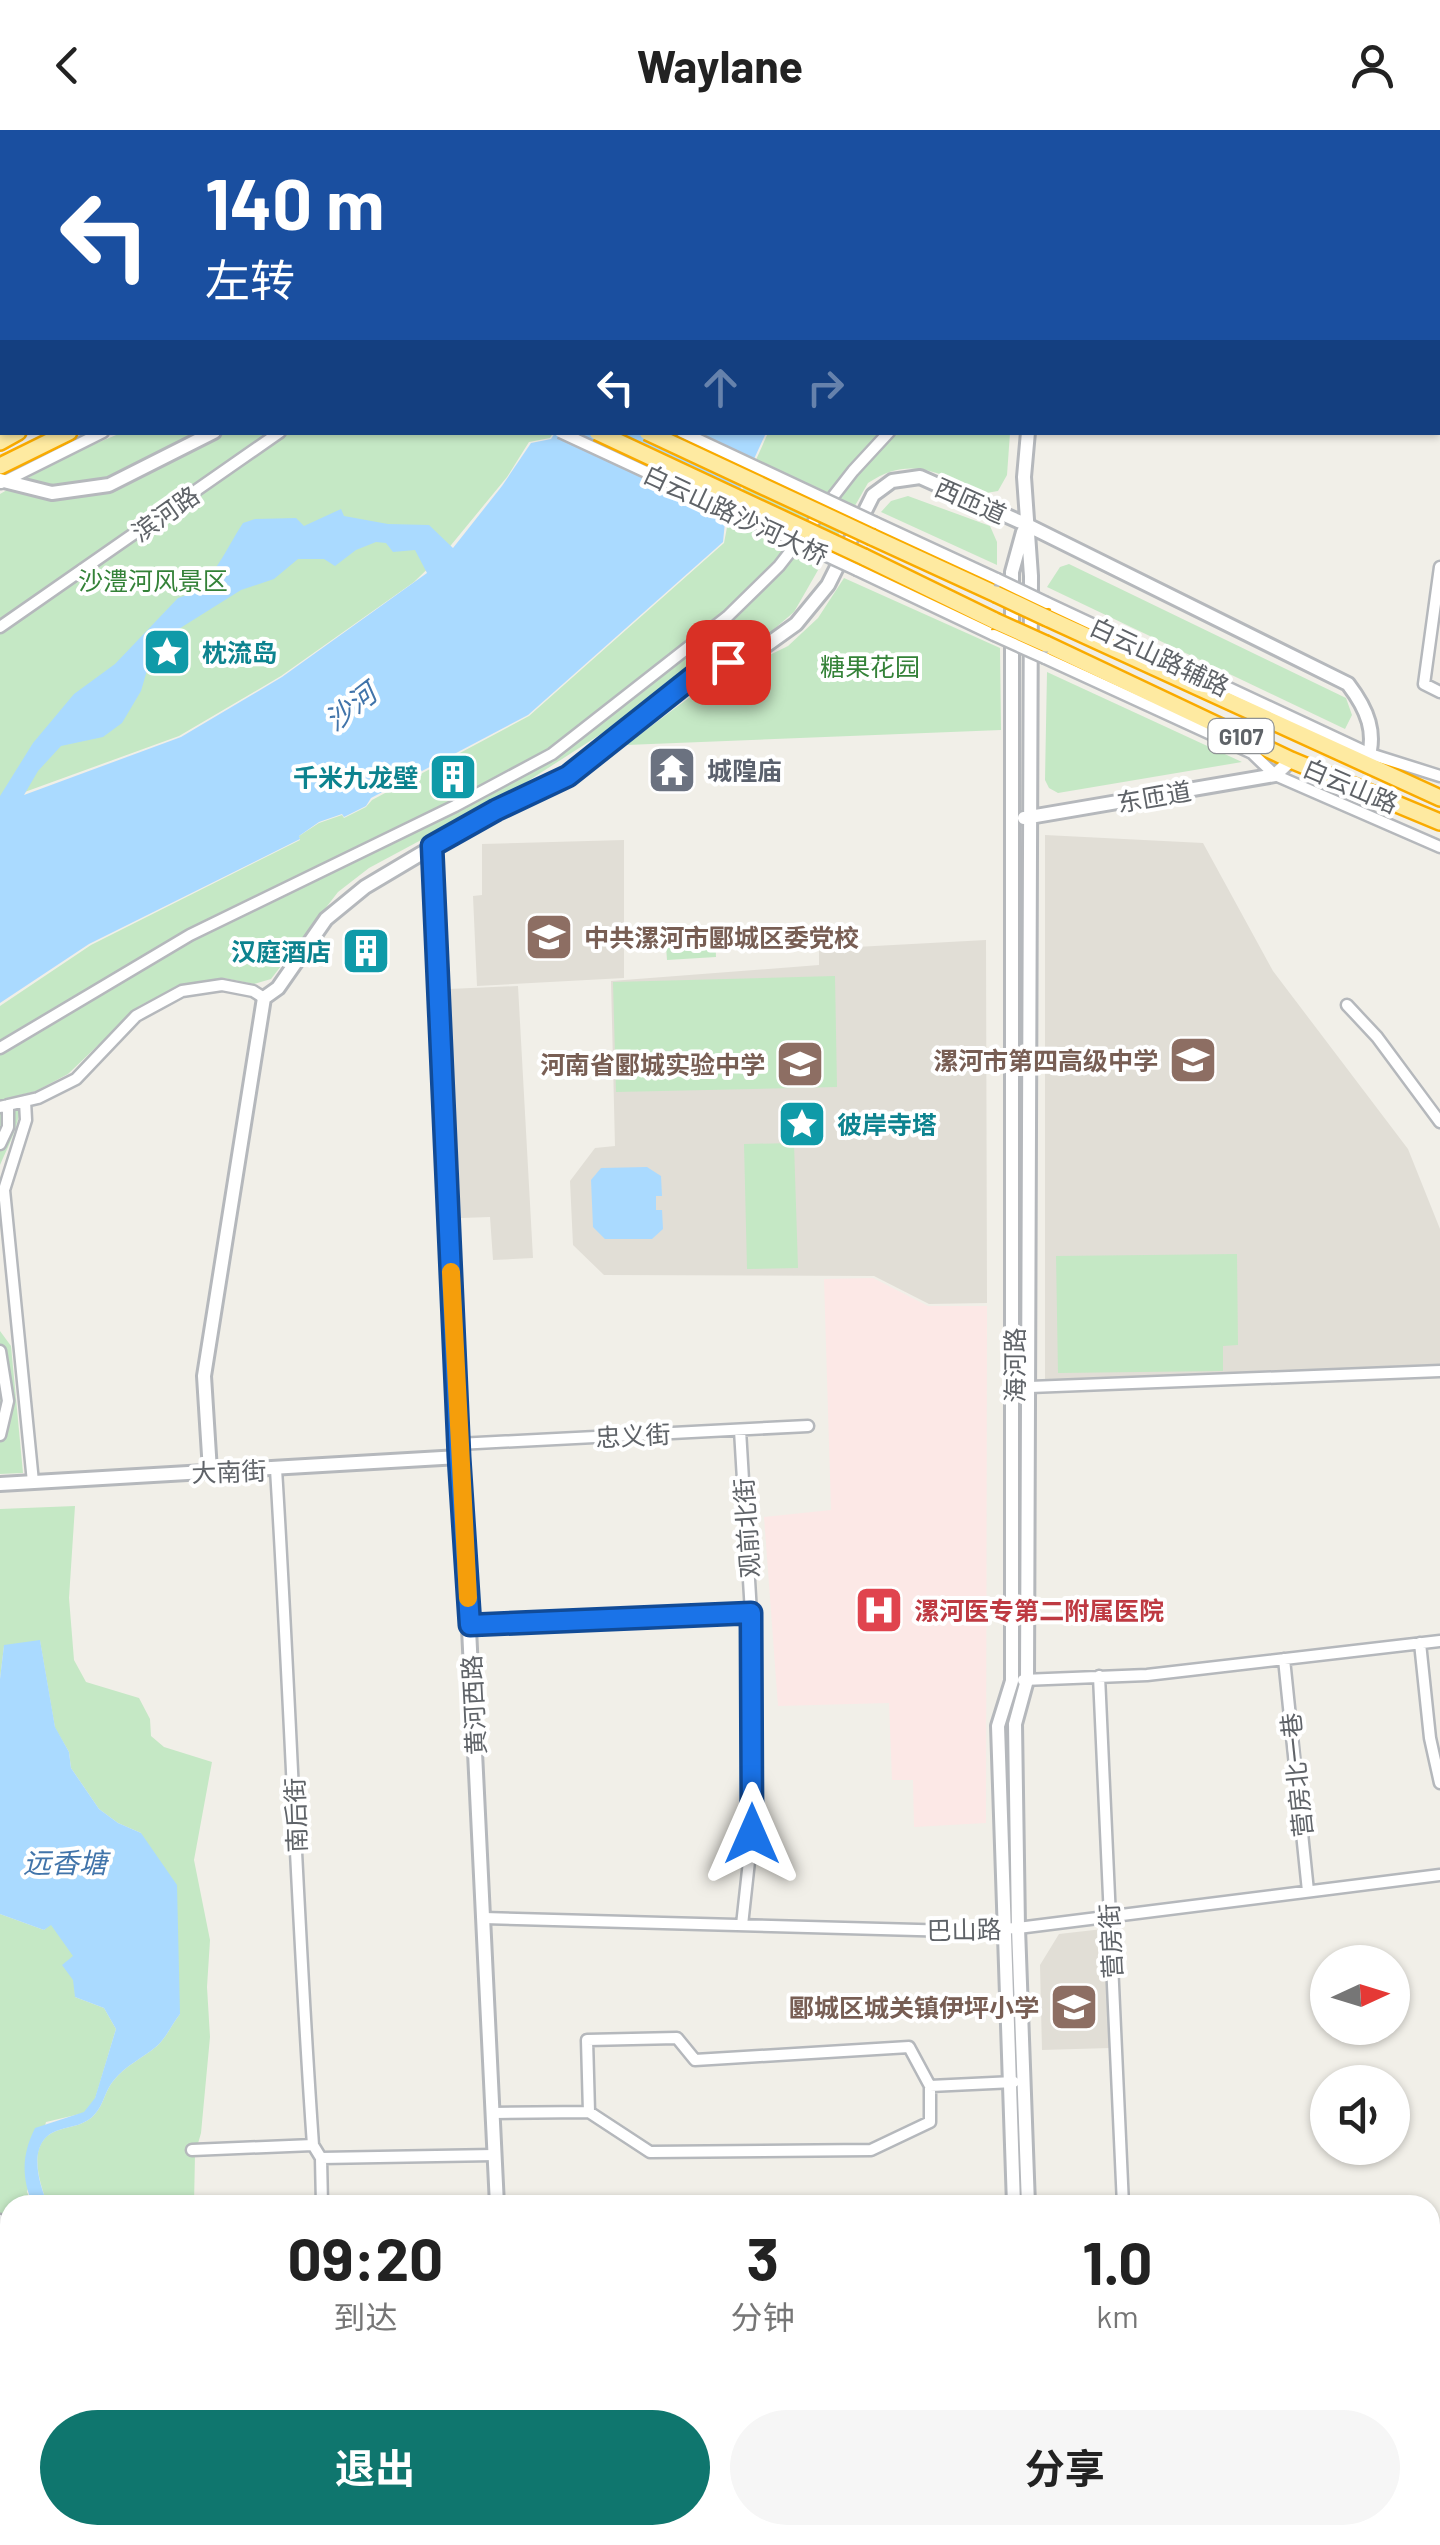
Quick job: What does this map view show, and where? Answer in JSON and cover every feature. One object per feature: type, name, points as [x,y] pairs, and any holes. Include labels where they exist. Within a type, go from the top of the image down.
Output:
[{"type":"highway","points":[[1,478],[65,435]]},
{"type":"highway","name":"白云山路沙河大桥","points":[[602,435],[861,564]]},
{"type":"highway","name":"白云山路沙河大桥","points":[[655,435],[874,530]]},
{"type":"highway","name":"白云山路","points":[[874,530],[1369,759],[1440,798]]},
{"type":"highway","name":"G107","points":[[861,564],[1045,651]]},
{"type":"highway","name":"白云山路","points":[[1045,651],[1440,822]]},
{"type":"street","points":[[1,478],[96,435]]},
{"type":"street","points":[[1,478],[52,493],[109,485],[208,435]]},
{"type":"street","name":"滨河路","points":[[0,627],[276,435]]},
{"type":"street","name":"白云山路沙河大桥","points":[[567,435],[861,564]]},
{"type":"street","name":"白云山路沙河大桥","points":[[688,435],[874,530]]},
{"type":"street","points":[[0,1048],[190,935],[455,806],[552,754],[728,617],[779,566],[886,435]]},
{"type":"street","name":"海河路","points":[[1014,2195],[1016,2082],[1011,1928],[1015,1724],[1020,1680],[1030,1387],[1031,576],[1024,478],[1028,435]]},
{"type":"street","name":"西匝道","points":[[264,998],[278,988],[326,919],[365,887],[496,810],[568,776],[694,676],[761,649],[796,624],[828,585],[873,495],[892,481],[920,478],[1025,524],[1348,684],[1368,710],[1369,759]]},
{"type":"street","name":"海河路","points":[[1020,1680],[1012,572],[1025,524]]},
{"type":"street","points":[[1440,567],[1424,684],[1440,692]]},
{"type":"street","name":"白云山路辅路","points":[[1045,651],[1252,754],[1275,776],[1440,847]]},
{"type":"street","points":[[1369,759],[1440,776]]},
{"type":"street","points":[[1275,776],[1291,760]]},
{"type":"street","name":"东匝道","points":[[1012,820],[1275,776]]},
{"type":"street","name":"黄河西路","points":[[432,846],[496,2195]]},
{"type":"street","points":[[0,1144],[8,1127],[4,1106],[76,1079],[136,1016],[182,991],[222,985],[253,991],[264,998],[204,1376],[210,1471]]},
{"type":"street","points":[[1347,1005],[1378,1037],[1440,1122]]},
{"type":"street","points":[[25,1101],[26,1120],[4,1190],[33,1482]]},
{"type":"street","points":[[0,1350],[8,1402],[0,1436]]},
{"type":"street","points":[[1030,1387],[1440,1370]]},
{"type":"street","name":"忠义街","points":[[458,1450],[808,1426]]},
{"type":"street","name":"观前北街","points":[[740,1430],[751,1613],[752,1834],[742,1925]]},
{"type":"street","name":"大南街","points":[[0,1484],[276,1469],[458,1450]]},
{"type":"street","name":"南后街","points":[[276,1469],[290,1690],[298,1931],[313,2146],[321,2158]]},
{"type":"street","points":[[470,1625],[751,1613]]},
{"type":"street","points":[[1020,1680],[1147,1676],[1440,1641]]},
{"type":"street","points":[[1420,1643],[1430,1738],[1440,1783]]},
{"type":"street","name":"营房北一巷","points":[[1284,1659],[1308,1892]]},
{"type":"street","name":"营房街","points":[[1100,1676],[1123,2195]]},
{"type":"street","name":"巴山路","points":[[484,1918],[954,1931],[1108,1917],[1440,1874]]},
{"type":"street","points":[[493,2112],[590,2112],[650,2152],[871,2150],[930,2122],[930,2086],[910,2047],[695,2060],[677,2038],[588,2040],[590,2112]]},
{"type":"street","points":[[930,2086],[1016,2082]]},
{"type":"street","name":"海河路","points":[[1016,2082],[1027,2195]]},
{"type":"street","points":[[192,2150],[313,2146]]},
{"type":"street","points":[[322,2195],[321,2158],[494,2155]]},
{"type":"shaded area","name":"漯河市第四高级中学","points":[[1045,835],[1203,843],[1273,971],[1408,1149],[1440,1229],[1440,1364],[1045,1381]]},
{"type":"shaded area","name":"中共漯河市郾城区委党校","points":[[624,840],[624,978],[477,986],[473,896],[482,895],[482,844]]},
{"type":"shaded area","name":"河南省郾城实验中学","points":[[986,940],[987,1303],[929,1304],[874,1276],[604,1275],[573,1245],[570,1181],[595,1148],[615,1146],[611,981],[819,965],[819,949]]},
{"type":"shaded area","points":[[518,986],[533,1258],[493,1260],[490,1217],[461,1218],[449,989]]},
{"type":"shaded area","name":"漯河医专第二附属医院","points":[[873,1278],[928,1306],[987,1306],[986,1823],[914,1827],[913,1780],[892,1780],[889,1703],[778,1706],[764,1517],[831,1510],[824,1279]]},
{"type":"shaded area","name":"郾城区城关镇伊坪小学","points":[[1103,1929],[1110,2048],[1042,2050],[1040,1965],[1059,1934]]},
{"type":"green space","name":"沙澧河风景区","points":[[116,435],[552,435],[529,442],[507,477],[447,550],[414,582],[281,676],[179,736],[0,801],[0,494],[68,455]]},
{"type":"green space","points":[[767,435],[1010,435],[1007,475],[998,491],[986,493],[941,474],[913,468],[884,474],[868,483],[794,612],[766,636],[694,662],[635,712],[514,790],[369,868],[338,892],[271,979],[254,984],[224,978],[180,985],[139,1006],[68,1074],[20,1095],[17,1123],[0,1165],[0,1006],[91,945],[300,840],[299,836],[319,823],[342,815],[344,818],[366,807],[372,800],[529,716],[724,543],[728,522]]},
{"type":"green space","points":[[908,496],[990,526],[997,542],[997,565],[881,512],[891,501]]},
{"type":"green space","points":[[1069,564],[1346,698],[1352,715],[1345,729],[1047,587],[1060,567]]},
{"type":"green space","name":"糖果花园","points":[[844,578],[1000,648],[1001,730],[626,745],[702,688],[788,646],[818,618]]},
{"type":"green space","points":[[1047,672],[1242,762],[1058,793],[1045,780]]},
{"type":"green space","points":[[715,930],[716,957],[667,960],[665,932]]},
{"type":"green space","points":[[835,976],[837,1087],[616,1092],[613,982]]},
{"type":"green space","points":[[794,1143],[798,1268],[747,1269],[744,1144]]},
{"type":"green space","points":[[1237,1254],[1238,1345],[1223,1346],[1223,1371],[1058,1373],[1056,1256]]},
{"type":"green space","points":[[0,1331],[11,1346],[23,1473],[0,1474]]},
{"type":"green space","points":[[75,1506],[69,1598],[74,1660],[86,1682],[139,1698],[150,1719],[151,1736],[164,1747],[212,1762],[194,1860],[210,1940],[210,2037],[201,2133],[195,2154],[194,2195],[44,2195],[41,2185],[38,2152],[48,2135],[91,2118],[114,2080],[157,2046],[180,2014],[141,1833],[99,1809],[71,1768],[69,1752],[55,1728],[40,1641],[4,1646],[0,1679],[0,1509]]},
{"type":"green space","points":[[0,1914],[44,1930],[51,1924],[74,1956],[75,1997],[104,2008],[116,2029],[95,2099],[84,2113],[46,2122],[28,2195],[0,2195]]},
{"type":"water","name":"沙河","points":[[554,435],[765,435],[725,522],[723,542],[528,715],[371,798],[366,806],[344,817],[342,814],[319,822],[300,839],[89,944],[0,1003],[0,796],[33,743],[74,694],[115,664],[178,598],[200,586],[243,523],[296,518],[304,526],[341,509],[344,516],[388,524],[429,525],[453,548],[531,443]],"holes":[[[376,542],[386,543],[393,552],[415,550],[427,573],[282,677],[181,737],[24,795],[38,771],[61,746],[103,737],[122,723],[141,691],[153,650],[166,637],[241,590],[274,579],[298,559],[324,559],[335,566],[356,550]]]},
{"type":"water","points":[[647,1167],[661,1176],[662,1196],[656,1196],[656,1210],[662,1210],[663,1229],[652,1239],[605,1239],[593,1227],[591,1180],[601,1168]]},
{"type":"water","name":"远香塘","points":[[40,1640],[55,1727],[69,1752],[71,1768],[99,1809],[141,1833],[177,1885],[180,2014],[157,2046],[114,2080],[91,2118],[49,2135],[42,2143],[37,2163],[44,2195],[30,2195],[26,2185],[25,2156],[35,2128],[84,2112],[95,2098],[116,2029],[104,2008],[75,1997],[73,1980],[62,1965],[73,1956],[51,1925],[44,1930],[0,1914],[0,1679],[4,1645]]},
{"type":"slow traffic","points":[[451,1272],[468,1598]]},
{"type":"place","name":"枕流岛","points":[[167,652]]},
{"type":"place","name":"城隍庙","points":[[672,770]]},
{"type":"place","name":"千米九龙壁","points":[[453,777]]},
{"type":"place","name":"中共漯河市郾城区委党校","points":[[549,937]]},
{"type":"place","name":"汉庭酒店","points":[[366,951]]},
{"type":"place","name":"漯河市第四高级中学","points":[[1193,1060]]},
{"type":"place","name":"河南省郾城实验中学","points":[[800,1064]]},
{"type":"place","name":"彼岸寺塔","points":[[802,1124]]},
{"type":"place","name":"漯河医专第二附属医院","points":[[879,1610]]},
{"type":"place","name":"郾城区城关镇伊坪小学","points":[[1074,2007]]},
{"type":"route","points":[[728,662],[694,676],[568,776],[432,846],[470,1625],[751,1613],[752,1834]]}]
